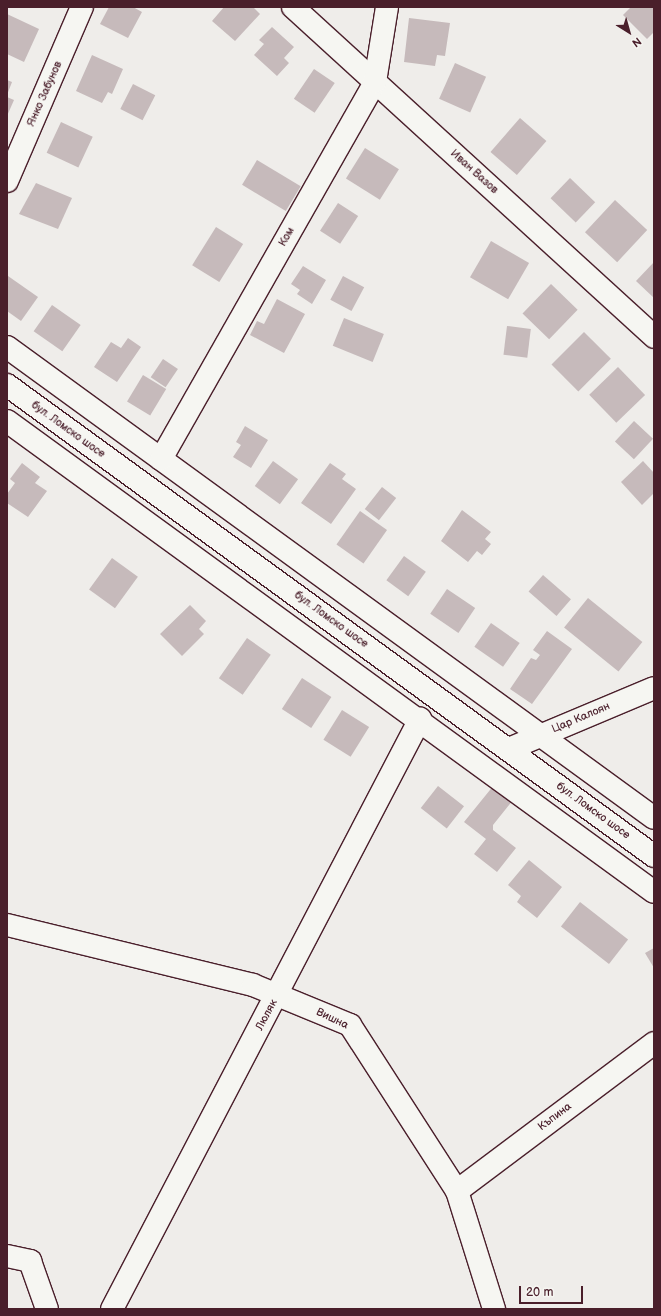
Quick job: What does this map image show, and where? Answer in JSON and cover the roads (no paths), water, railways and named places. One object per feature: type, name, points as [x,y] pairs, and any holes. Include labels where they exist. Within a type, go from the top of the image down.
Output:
[{"type":"street","name":"Янко Забунов","points":[[7,181],[82,7]]},
{"type":"street","name":"Иван Вазов","points":[[293,7],[654,337]]},
{"type":"street","name":"Ком","points":[[161,459],[375,82],[387,7]]},
{"type":"street","points":[[7,347],[542,734],[654,818]]},
{"type":"street","name":"бул. Ломско шосе","points":[[7,385],[654,856]]},
{"type":"street","points":[[7,421],[420,719],[654,892]]},
{"type":"street","name":"Цар Калоян","points":[[509,749],[654,688]]},
{"type":"street","name":"Люляк","points":[[112,1309],[278,995],[420,719]]},
{"type":"street","points":[[524,795],[540,772]]},
{"type":"street","name":"Вишна","points":[[7,925],[253,985],[350,1025],[457,1191],[494,1309]]},
{"type":"street","name":"Къпина","points":[[457,1191],[654,1043]]},
{"type":"street","points":[[7,1256],[30,1261],[47,1309]]}]
